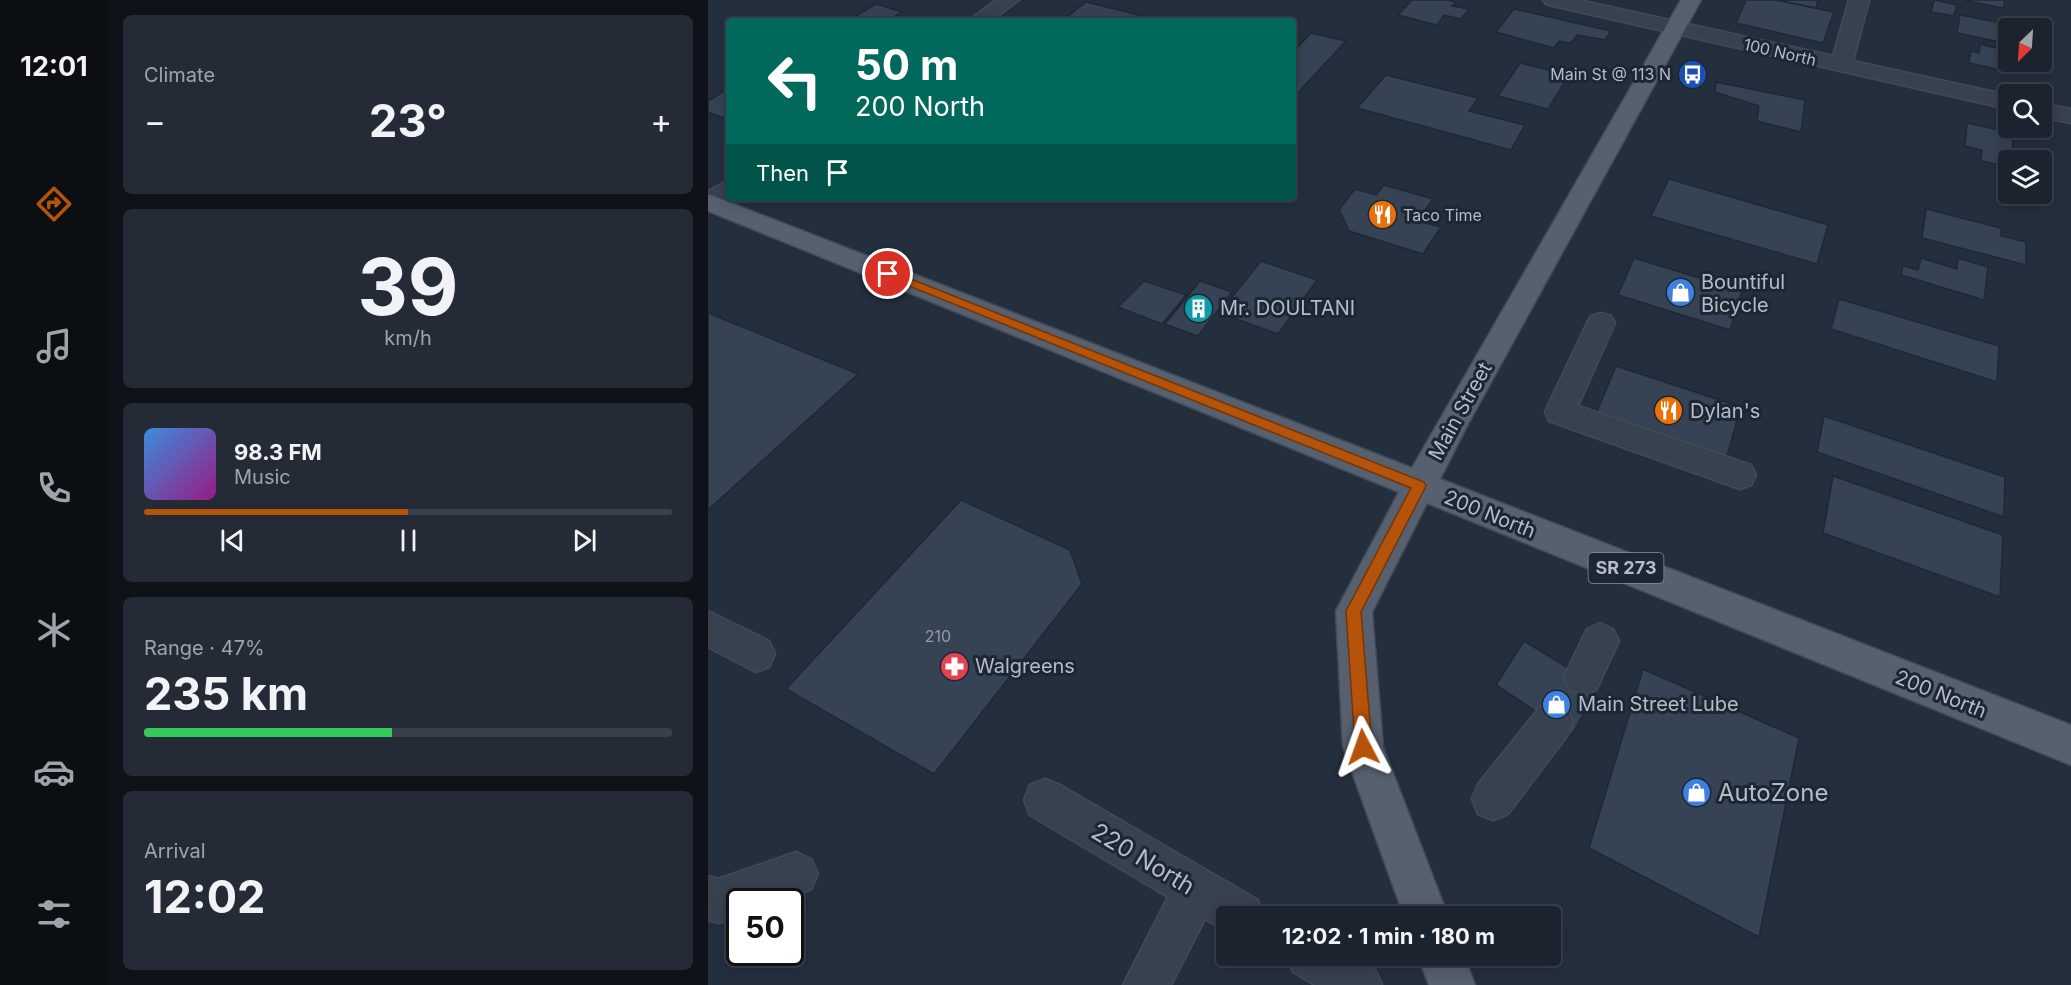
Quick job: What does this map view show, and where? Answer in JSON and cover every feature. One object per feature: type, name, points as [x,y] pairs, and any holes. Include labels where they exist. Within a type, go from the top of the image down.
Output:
[{"type":"main road","name":"Main Street","points":[[1422,906],[1363,747],[1354,611],[1455,418],[1691,0]]},
{"type":"main road","name":"200 North","points":[[708,202],[2071,745]]},
{"type":"main road","points":[[1445,966],[1452,985]]},
{"type":"street","points":[[982,18],[1009,0]]},
{"type":"street","name":"100 North","points":[[1553,0],[1998,100]]},
{"type":"street","points":[[1841,66],[1859,0]]},
{"type":"street","points":[[2052,112],[2071,116]]},
{"type":"street","points":[[708,202],[726,190]]},
{"type":"street","points":[[1601,323],[1560,412],[1740,475]]},
{"type":"street","points":[[708,628],[756,654]]},
{"type":"street","points":[[1583,677],[1600,641]]},
{"type":"street","points":[[1493,800],[1553,722]]},
{"type":"street","name":"220 North","points":[[1045,800],[1224,906]]},
{"type":"street","points":[[708,898],[718,901],[796,874]]},
{"type":"street","points":[[1146,985],[1196,890]]},
{"type":"street","points":[[1326,966],[1359,985]]},
{"type":"building","points":[[1412,0],[1447,0],[1456,2],[1452,6],[1469,9],[1461,19],[1444,15],[1437,25],[1398,15]]},
{"type":"building","points":[[1746,0],[1777,0],[1834,12],[1823,43],[1736,23]]},
{"type":"building","points":[[1777,0],[1818,0],[1816,8]]},
{"type":"building","points":[[1934,0],[1957,5],[1954,16],[1931,12]]},
{"type":"building","points":[[2004,0],[2004,8],[1966,1]]},
{"type":"building","points":[[1086,2],[1143,16],[1141,18],[1067,17]]},
{"type":"building","points":[[876,4],[902,12],[892,18],[852,18]]},
{"type":"building","points":[[1514,9],[1611,31],[1605,40],[1577,35],[1571,43],[1559,41],[1554,48],[1496,32]]},
{"type":"building","points":[[1960,15],[1998,22],[1998,42],[1957,33]]},
{"type":"building","points":[[1311,33],[1346,41],[1296,95],[1296,49]]},
{"type":"building","points":[[1980,44],[1998,48],[1998,69],[1969,63],[1971,51],[1979,53]]},
{"type":"building","points":[[1520,63],[1569,75],[1548,109],[1498,96]]},
{"type":"building","points":[[1386,75],[1478,98],[1469,111],[1525,125],[1511,150],[1357,108]]},
{"type":"building","points":[[1716,82],[1805,100],[1801,132],[1757,121],[1759,106],[1715,92]]},
{"type":"building","points":[[726,90],[726,119],[708,112],[708,101]]},
{"type":"building","points":[[1967,123],[1998,130],[1998,138],[2013,138],[2012,150],[1998,150],[1998,165],[1981,161],[1982,150],[1965,146]]},
{"type":"building","points":[[1669,179],[1828,225],[1817,264],[1651,216]]},
{"type":"building","name":"Taco Time","points":[[1384,185],[1433,199],[1418,221],[1441,227],[1423,254],[1349,231],[1339,210],[1355,189],[1376,195]]},
{"type":"building","points":[[1926,209],[2001,228],[2001,236],[2026,242],[2026,265],[1922,238]]},
{"type":"building","name":"Bountiful Bicycle","points":[[1634,258],[1742,291],[1730,330],[1618,295]]},
{"type":"building","points":[[1921,258],[1957,269],[1958,258],[1988,267],[1984,300],[1901,275],[1903,266],[1918,270]]},
{"type":"building","points":[[1261,261],[1317,280],[1278,334],[1219,313]]},
{"type":"building","points":[[1144,281],[1186,295],[1162,324],[1118,307]]},
{"type":"building","name":"Mr. DOULTANI","points":[[1200,281],[1232,292],[1198,336],[1165,324]]},
{"type":"building","points":[[1839,299],[1999,346],[1997,382],[1831,329]]},
{"type":"building","points":[[708,313],[858,374],[708,510]]},
{"type":"building","name":"Dylan's","points":[[1616,366],[1741,407],[1726,459],[1596,414]]},
{"type":"building","points":[[1824,416],[2005,477],[2004,517],[1817,452]]},
{"type":"building","points":[[1833,476],[2003,535],[2000,597],[1823,533]]},
{"type":"building","name":"Walgreens","points":[[961,500],[1070,550],[1082,584],[934,774],[786,689]]},
{"type":"building","name":"Main Street Lube","points":[[1524,641],[1598,686],[1572,735],[1496,685]]},
{"type":"building","name":"AutoZone","points":[[1643,669],[1799,738],[1759,937],[1589,848]]},
{"type":"place","name":"Main St @ 113 N","points":[[1692,74]]},
{"type":"place","name":"Taco Time","points":[[1382,215]]},
{"type":"place","name":"Bountiful Bicycle","points":[[1680,293]]},
{"type":"place","name":"Mr. DOULTANI","points":[[1199,308]]},
{"type":"place","name":"Dylan's","points":[[1669,411]]},
{"type":"place","name":"Walgreens","points":[[954,666]]},
{"type":"place","name":"Main Street Lube","points":[[1557,704]]},
{"type":"place","name":"AutoZone","points":[[1697,793]]},
{"type":"route","points":[[888,274],[1420,486],[1354,611],[1363,747]]}]
